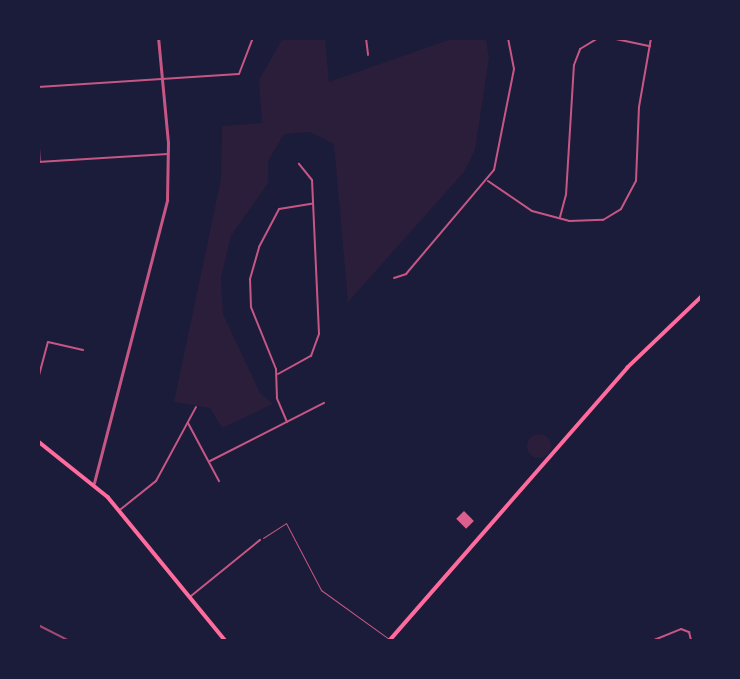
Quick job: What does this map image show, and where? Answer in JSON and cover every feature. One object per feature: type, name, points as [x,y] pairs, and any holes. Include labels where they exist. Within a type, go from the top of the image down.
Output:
[{"type":"main road","points":[[391,640],[627,368],[702,296]]},
{"type":"main road","points":[[38,441],[94,483],[120,510],[225,640]]},
{"type":"street","points":[[94,483],[164,211],[169,153],[158,38]]},
{"type":"street","points":[[38,87],[163,81],[243,72],[253,38]]},
{"type":"street","points":[[366,38],[368,55]]},
{"type":"street","points":[[394,278],[406,274],[488,181],[499,157],[514,69],[508,38]]},
{"type":"street","points":[[559,218],[566,195],[574,65],[585,44],[598,38]]},
{"type":"street","points":[[611,38],[650,46]]},
{"type":"street","points":[[488,181],[532,211],[587,223],[603,220],[628,200],[636,181],[639,107],[651,38]]},
{"type":"street","points":[[38,129],[39,162],[169,153]]},
{"type":"street","points":[[277,375],[307,359],[318,342],[312,180],[299,164]]},
{"type":"street","points":[[287,422],[277,398],[277,375],[251,307],[252,270],[279,209],[312,204]]},
{"type":"street","points":[[38,379],[48,342],[83,350]]},
{"type":"street","points":[[210,461],[324,403]]},
{"type":"street","points":[[120,510],[156,481],[196,407]]},
{"type":"street","points":[[188,422],[219,481]]},
{"type":"street","points":[[190,597],[260,540]]},
{"type":"street","points":[[654,640],[678,629],[689,632],[691,640]]},
{"type":"street","points":[[470,640],[479,637],[490,640]]},
{"type":"lane","points":[[260,540],[286,523],[321,590],[391,640]]},
{"type":"shaded area","points":[[283,38],[325,39],[329,82],[451,39],[486,39],[489,58],[475,150],[464,172],[348,302],[334,144],[310,132],[284,134],[268,161],[268,183],[231,236],[221,278],[223,314],[260,393],[273,404],[222,428],[210,408],[174,402],[221,179],[222,126],[262,123],[259,80]]},
{"type":"shaded area","points":[[539,434],[550,441],[551,446],[544,457],[539,458],[528,451],[527,446],[534,435]]},
{"type":"building","points":[[464,511],[474,521],[466,529],[456,519]]},
{"type":"railway","points":[[38,625],[68,640]]}]
